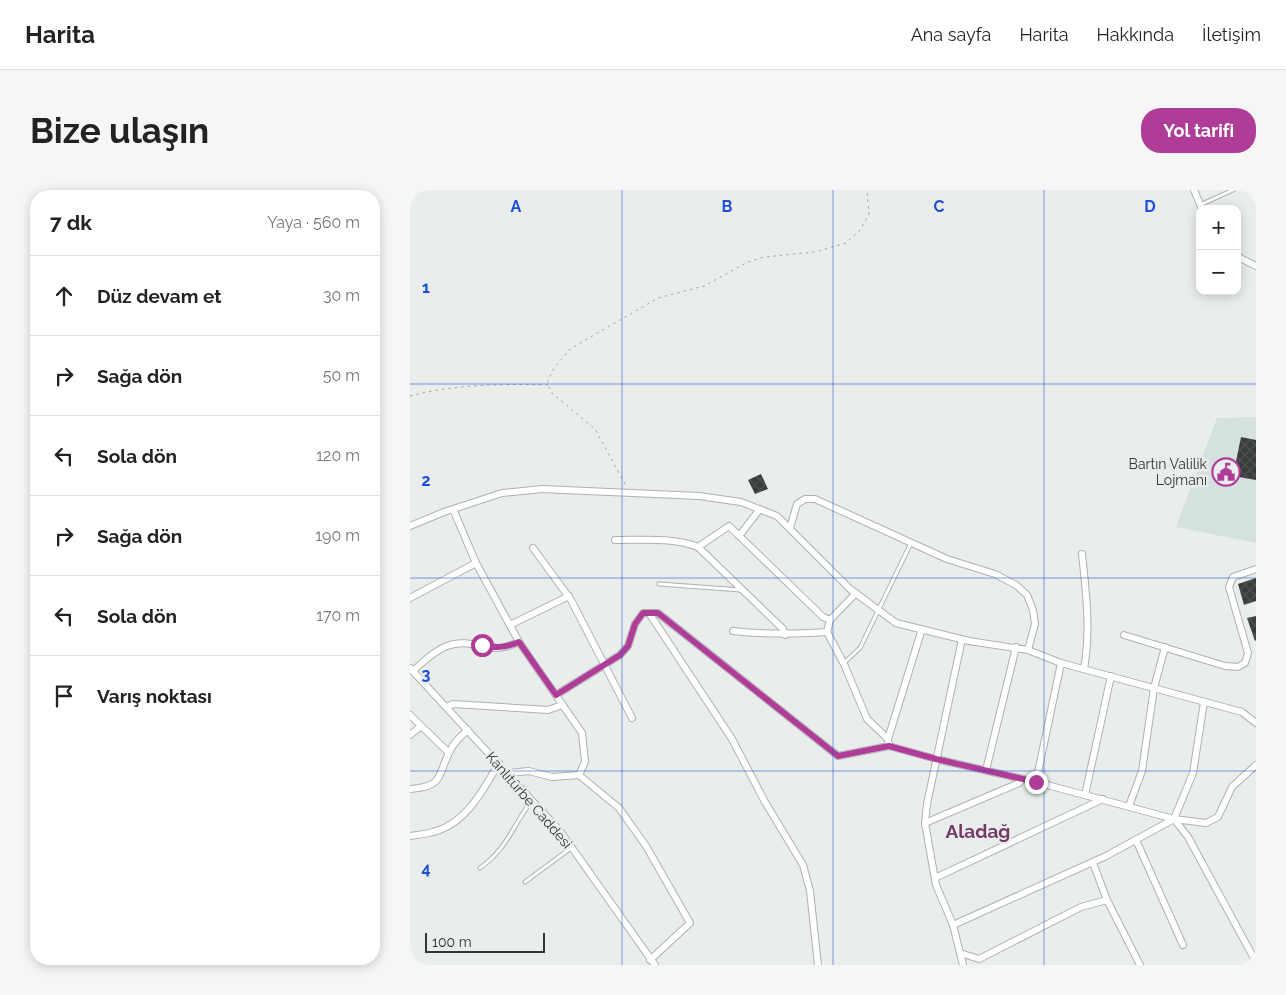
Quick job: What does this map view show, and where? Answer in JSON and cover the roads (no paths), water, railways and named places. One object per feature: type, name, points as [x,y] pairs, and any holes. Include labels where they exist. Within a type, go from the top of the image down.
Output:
[{"type":"street","points":[[1194,190],[1200,205]]},
{"type":"street","points":[[1241,258],[1256,266]]},
{"type":"street","points":[[410,526],[502,493],[542,489],[699,496],[741,502],[777,516],[856,593],[896,623],[962,639],[1028,650],[1062,663],[1242,712],[1256,723]]},
{"type":"street","points":[[790,528],[797,504],[805,499],[815,498],[947,559],[1003,577],[1022,590],[1030,600],[1034,617],[1034,631],[1028,650]]},
{"type":"street","points":[[453,509],[476,563],[519,642],[582,733],[585,762],[579,774]]},
{"type":"street","points":[[739,536],[760,509]]},
{"type":"street","points":[[698,547],[729,526],[823,617],[830,620]]},
{"type":"street","points":[[615,540],[690,543],[698,547],[783,629],[785,635]]},
{"type":"street","points":[[533,548],[568,596],[632,718]]},
{"type":"street","points":[[1082,554],[1088,627],[1084,669]]},
{"type":"street","points":[[410,598],[476,563]]},
{"type":"street","points":[[1124,635],[1225,666],[1238,667],[1245,663],[1248,653],[1229,587],[1233,577],[1256,569]]},
{"type":"street","points":[[856,593],[830,620],[827,632],[844,664],[867,720],[888,743],[936,759],[1036,782],[1174,819],[1206,823],[1218,817],[1232,787],[1256,765]]},
{"type":"street","points":[[510,626],[568,596]]},
{"type":"street","points":[[556,695],[620,655],[628,646],[635,624],[643,613],[658,613],[838,756],[888,743]]},
{"type":"street","points":[[649,613],[732,738],[764,802],[803,866],[810,892],[818,965]]},
{"type":"street","points":[[888,743],[922,629]]},
{"type":"street","points":[[732,631],[785,635],[827,632]]},
{"type":"street","points":[[962,639],[936,759],[925,823],[935,878],[953,925],[963,965]]},
{"type":"street","points":[[411,669],[446,646],[454,644],[464,642],[496,648],[507,647],[519,642]]},
{"type":"street","points":[[986,770],[1016,647]]},
{"type":"street","points":[[1129,806],[1142,771],[1154,688],[1165,647]]},
{"type":"street","points":[[1036,782],[1062,663]]},
{"type":"street","name":"Kanlıtürbe Caddesi","points":[[411,669],[560,831],[652,963]]},
{"type":"street","points":[[1085,795],[1111,676]]},
{"type":"street","points":[[953,925],[1092,862],[1174,819],[1193,773],[1204,702]]},
{"type":"street","points":[[446,707],[453,704],[548,710],[562,705]]},
{"type":"street","points":[[410,715],[449,753]]},
{"type":"street","points":[[410,735],[421,726]]},
{"type":"street","points":[[410,789],[428,787],[435,782],[454,743],[468,730]]},
{"type":"street","points":[[410,836],[434,832],[462,816],[472,805],[499,763]]},
{"type":"street","points":[[508,773],[529,771],[552,777],[579,774],[619,808],[646,846],[690,923],[652,963]]},
{"type":"street","points":[[925,823],[1023,779]]},
{"type":"street","points":[[935,878],[1103,799]]},
{"type":"street","points":[[1174,819],[1188,837],[1256,962]]},
{"type":"street","points":[[1136,840],[1183,945]]},
{"type":"street","points":[[1092,862],[1107,900],[1140,965]]},
{"type":"street","points":[[960,953],[980,959],[1082,907],[1107,900]]},
{"type":"lane","points":[[1205,205],[1233,190]]},
{"type":"lane","points":[[844,664],[860,648],[912,543]]},
{"type":"lane","points":[[659,584],[717,590],[743,590]]},
{"type":"lane","points":[[480,868],[494,857],[505,844],[532,800]]},
{"type":"lane","points":[[525,882],[571,848]]},
{"type":"place","name":"Bartın Valilik Lojmanı","points":[[1226,472]]},
{"type":"district","name":"Aladağ","points":[[978,831]]}]
